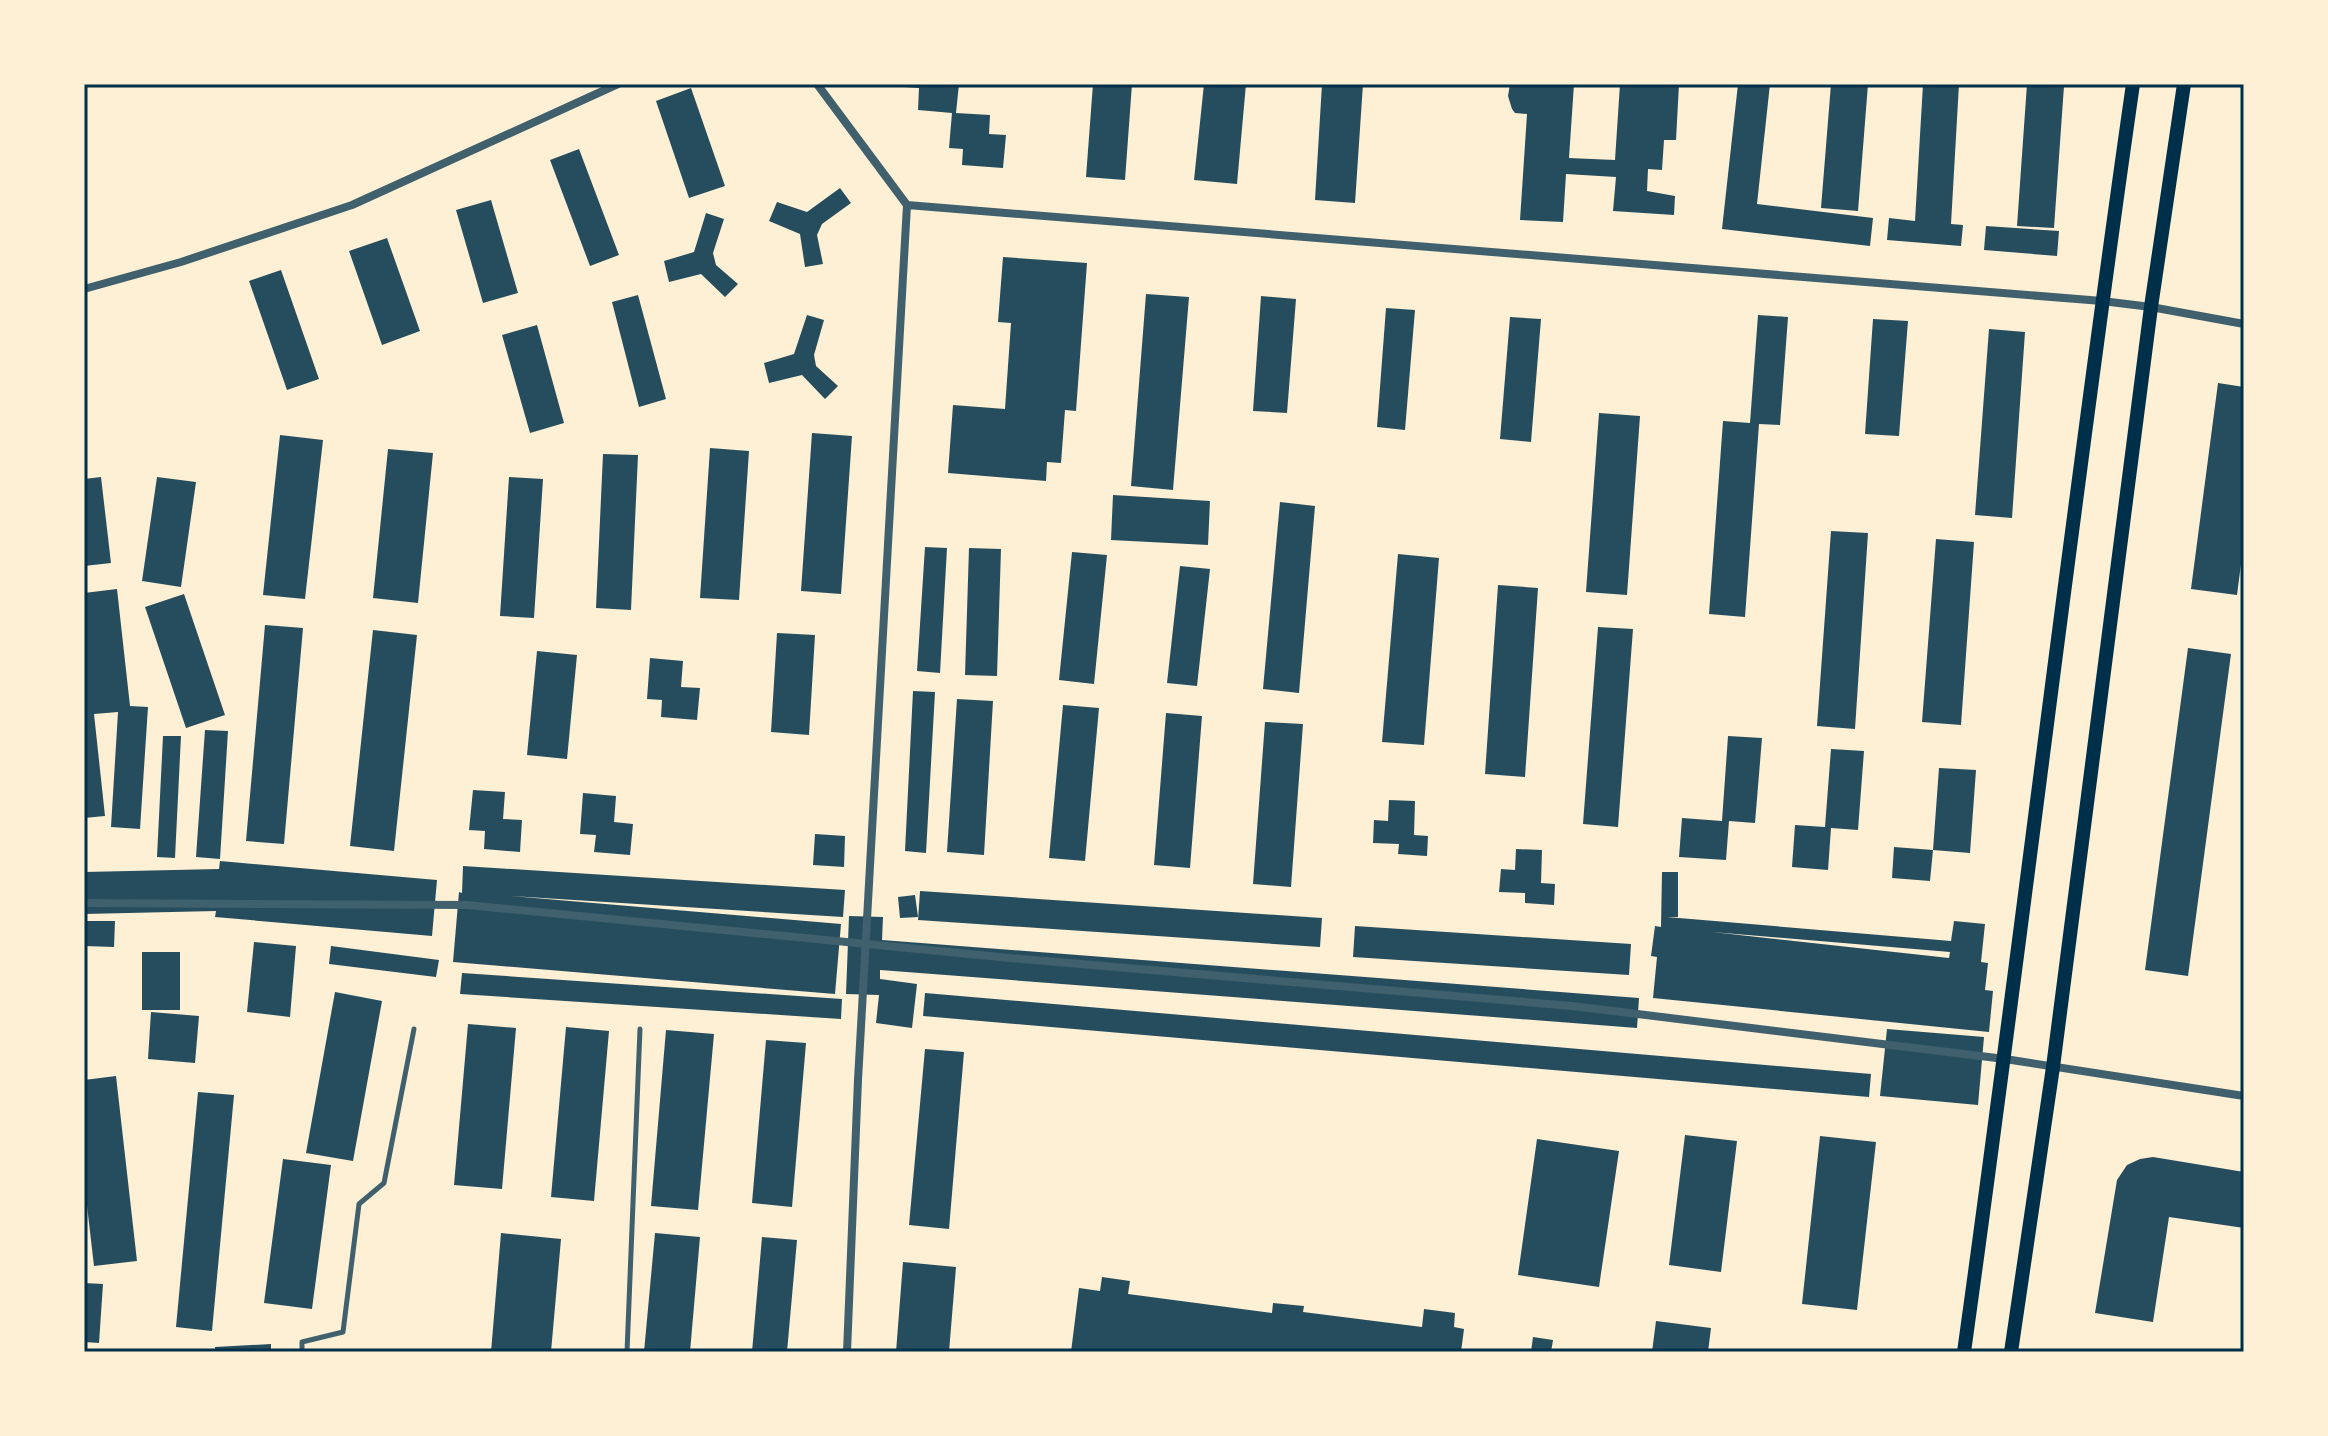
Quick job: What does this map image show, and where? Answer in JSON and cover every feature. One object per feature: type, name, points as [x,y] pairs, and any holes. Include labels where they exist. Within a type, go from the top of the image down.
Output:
[{"type":"main road","points":[[1964,1352],[2133,84]]},
{"type":"main road","points":[[2011,1352],[2053,1067],[2151,307],[2184,84]]},
{"type":"street","points":[[84,289],[181,262],[352,205],[618,84]]},
{"type":"street","points":[[817,84],[907,205],[860,1033],[847,1352]]},
{"type":"street","points":[[907,205],[2102,301],[2244,324]]},
{"type":"street","points":[[84,903],[467,905],[994,957],[1572,1006],[2005,1059],[2244,1096]]},
{"type":"lane","points":[[302,1352],[302,1342],[343,1332],[359,1204],[384,1183],[414,1029]]},
{"type":"lane","points":[[627,1352],[640,1029]]},
{"type":"building","points":[[905,84],[959,84],[956,113],[990,115],[989,134],[1006,135],[1003,168],[962,165],[963,149],[949,148],[952,113],[918,110],[919,88],[904,87]]},
{"type":"building","points":[[1093,84],[1132,84],[1125,180],[1086,177]]},
{"type":"building","points":[[1204,84],[1246,84],[1237,184],[1194,180]]},
{"type":"building","points":[[1322,84],[1363,84],[1355,203],[1315,200]]},
{"type":"building","points":[[1510,84],[1574,84],[1569,158],[1615,160],[1620,84],[1679,84],[1676,140],[1664,140],[1662,170],[1648,169],[1647,191],[1675,196],[1674,215],[1613,211],[1616,177],[1566,174],[1563,222],[1520,220],[1527,114],[1515,113],[1512,109],[1508,96]]},
{"type":"building","points":[[1738,84],[1770,84],[1757,204],[1873,218],[1870,246],[1722,229]]},
{"type":"building","points":[[1831,84],[1868,84],[1858,211],[1821,208]]},
{"type":"building","points":[[1923,84],[1959,84],[1951,224],[1963,225],[1961,246],[1887,240],[1889,218],[1915,221]]},
{"type":"building","points":[[2027,84],[2064,86],[2054,228],[2017,226]]},
{"type":"building","points":[[691,88],[725,186],[689,198],[656,101]]},
{"type":"building","points":[[579,149],[619,255],[590,266],[550,160]]},
{"type":"building","points":[[840,188],[851,203],[822,224],[817,235],[823,264],[805,267],[800,234],[769,221],[777,202],[807,212]]},
{"type":"building","points":[[491,200],[518,293],[483,303],[456,210]]},
{"type":"building","points":[[706,213],[724,219],[713,253],[716,265],[738,284],[725,297],[701,274],[669,282],[664,261],[694,252]]},
{"type":"building","points":[[1986,226],[2059,231],[2057,256],[1984,250]]},
{"type":"building","points":[[387,238],[420,331],[382,345],[349,251]]},
{"type":"building","points":[[1003,257],[1087,263],[1076,411],[1065,410],[1061,463],[1047,462],[1046,481],[948,473],[953,405],[1005,409],[1011,323],[998,322]]},
{"type":"building","points":[[281,270],[319,379],[287,390],[249,281]]},
{"type":"building","points":[[1146,294],[1189,297],[1173,490],[1131,486]]},
{"type":"building","points":[[638,295],[666,399],[639,407],[612,302]]},
{"type":"building","points":[[1261,296],[1296,299],[1287,413],[1253,411]]},
{"type":"building","points":[[1386,308],[1415,310],[1405,430],[1377,427]]},
{"type":"building","points":[[807,315],[824,320],[814,355],[816,366],[838,386],[825,399],[802,375],[769,383],[764,363],[794,354]]},
{"type":"building","points":[[1758,315],[1788,317],[1780,425],[1759,424],[1745,617],[1709,614],[1723,421],[1750,423]]},
{"type":"building","points":[[1510,317],[1541,319],[1531,442],[1500,439]]},
{"type":"building","points":[[1873,319],[1908,321],[1899,436],[1865,434]]},
{"type":"building","points":[[537,325],[564,423],[530,433],[502,335]]},
{"type":"building","points":[[1989,329],[2025,332],[2012,518],[1975,515]]},
{"type":"building","points":[[2218,383],[2244,387],[2244,541],[2237,595],[2191,589]]},
{"type":"building","points":[[1599,413],[1640,416],[1627,595],[1586,592]]},
{"type":"building","points":[[812,433],[852,436],[841,594],[801,591]]},
{"type":"building","points":[[280,435],[323,440],[305,599],[263,595]]},
{"type":"building","points":[[710,448],[749,451],[739,600],[700,598]]},
{"type":"building","points":[[388,449],[433,453],[418,603],[373,598]]},
{"type":"building","points":[[603,454],[638,455],[631,610],[596,608]]},
{"type":"building","points":[[101,477],[111,563],[84,566],[84,479]]},
{"type":"building","points":[[157,477],[196,482],[181,587],[142,581]]},
{"type":"building","points":[[509,477],[543,479],[534,618],[500,616]]},
{"type":"building","points":[[1113,495],[1210,501],[1208,545],[1111,540]]},
{"type":"building","points":[[1280,502],[1315,506],[1299,693],[1263,689]]},
{"type":"building","points":[[1831,531],[1868,533],[1855,729],[1817,726]]},
{"type":"building","points":[[1936,539],[1974,542],[1961,725],[1922,722]]},
{"type":"building","points":[[925,547],[947,548],[940,673],[917,671]]},
{"type":"building","points":[[969,548],[1001,549],[997,676],[965,675]]},
{"type":"building","points":[[1072,552],[1107,555],[1094,684],[1059,680]]},
{"type":"building","points":[[1398,554],[1439,558],[1424,745],[1382,742]]},
{"type":"building","points":[[1180,566],[1210,569],[1197,686],[1167,683]]},
{"type":"building","points":[[1498,585],[1538,588],[1525,777],[1485,774]]},
{"type":"building","points":[[117,589],[130,706],[148,707],[140,829],[111,827],[118,712],[94,714],[105,816],[84,818],[84,593]]},
{"type":"building","points":[[184,594],[225,715],[186,728],[145,607]]},
{"type":"building","points":[[265,625],[303,628],[284,844],[246,841]]},
{"type":"building","points":[[1598,627],[1633,629],[1618,827],[1583,824]]},
{"type":"building","points":[[373,630],[417,635],[394,851],[350,846]]},
{"type":"building","points":[[777,633],[815,635],[809,735],[771,732]]},
{"type":"building","points":[[2188,648],[2231,654],[2188,976],[2145,970]]},
{"type":"building","points":[[537,651],[577,655],[567,759],[527,755]]},
{"type":"building","points":[[650,658],[683,661],[681,687],[700,688],[697,720],[661,717],[662,700],[647,699]]},
{"type":"building","points":[[913,691],[935,692],[926,853],[905,851]]},
{"type":"building","points":[[957,699],[993,701],[984,855],[947,852]]},
{"type":"building","points":[[1063,705],[1099,708],[1085,861],[1049,858]]},
{"type":"building","points":[[1166,713],[1202,716],[1190,868],[1154,865]]},
{"type":"building","points":[[1265,722],[1303,724],[1291,887],[1253,884]]},
{"type":"building","points":[[205,730],[228,731],[220,859],[196,857]]},
{"type":"building","points":[[163,736],[181,736],[175,858],[157,857]]},
{"type":"building","points":[[1728,736],[1762,738],[1755,823],[1729,821],[1726,860],[1679,857],[1682,818],[1722,821]]},
{"type":"building","points":[[1831,749],[1864,751],[1858,830],[1831,828],[1828,870],[1792,867],[1795,825],[1825,827]]},
{"type":"building","points":[[1939,768],[1976,770],[1970,853],[1933,850]]},
{"type":"building","points":[[473,790],[505,792],[503,819],[522,820],[520,852],[484,849],[485,831],[469,830]]},
{"type":"building","points":[[583,793],[616,796],[614,822],[633,824],[630,855],[594,852],[596,835],[580,834]]},
{"type":"building","points":[[1389,800],[1415,801],[1414,835],[1428,836],[1427,856],[1398,854],[1399,844],[1373,843],[1374,820],[1388,821]]},
{"type":"building","points":[[815,834],[845,836],[844,867],[813,865]]},
{"type":"building","points":[[1894,847],[1933,850],[1930,881],[1892,878]]},
{"type":"building","points":[[1516,849],[1542,850],[1541,883],[1555,884],[1554,905],[1525,903],[1525,893],[1499,892],[1501,869],[1515,870]]},
{"type":"building","points":[[220,861],[437,880],[432,936],[215,917],[216,911],[84,914],[84,872],[219,869]]},
{"type":"building","points":[[463,866],[845,890],[843,917],[511,896],[841,924],[835,994],[453,962]]},
{"type":"building","points":[[1662,872],[1678,872],[1678,917],[1667,917],[1951,941],[1954,921],[1985,924],[1981,962],[1988,963],[1985,990],[1993,991],[1989,1032],[1653,998],[1657,957],[1651,956],[1655,926],[1661,927]],"holes":[[[1712,932],[1950,952],[1949,958]]]},
{"type":"building","points":[[920,891],[1322,918],[1320,947],[918,920]]},
{"type":"building","points":[[915,895],[918,917],[900,918],[898,897]]},
{"type":"building","points":[[849,916],[883,917],[882,940],[1639,998],[1637,1028],[880,970],[880,979],[917,984],[912,1028],[876,1023],[879,995],[846,994]]},
{"type":"building","points":[[84,921],[115,921],[114,947],[84,946]]},
{"type":"building","points":[[1355,926],[1631,944],[1629,975],[1353,957]]},
{"type":"building","points":[[254,942],[296,946],[290,1017],[247,1012]]},
{"type":"building","points":[[331,946],[439,960],[436,977],[329,964]]},
{"type":"building","points":[[142,952],[180,952],[180,1010],[142,1010]]},
{"type":"building","points":[[462,973],[842,999],[841,1019],[460,994]]},
{"type":"building","points":[[335,992],[382,1001],[353,1161],[306,1153]]},
{"type":"building","points":[[925,993],[1871,1074],[1869,1097],[923,1016]]},
{"type":"building","points":[[151,1012],[199,1016],[195,1063],[148,1059]]},
{"type":"building","points":[[468,1024],[516,1028],[502,1189],[454,1185]]},
{"type":"building","points":[[566,1027],[609,1031],[594,1201],[551,1197]]},
{"type":"building","points":[[1887,1029],[1984,1037],[1978,1105],[1880,1096]]},
{"type":"building","points":[[666,1030],[714,1034],[698,1210],[651,1206]]},
{"type":"building","points":[[766,1040],[806,1043],[792,1207],[752,1203]]},
{"type":"building","points":[[925,1049],[964,1052],[949,1229],[909,1225]]},
{"type":"building","points":[[116,1076],[137,1261],[94,1266],[84,1180],[84,1080]]},
{"type":"building","points":[[198,1092],[234,1095],[212,1331],[176,1327]]},
{"type":"building","points":[[1685,1135],[1737,1141],[1721,1272],[1669,1265]]},
{"type":"building","points":[[1820,1136],[1876,1142],[1857,1310],[1802,1304]]},
{"type":"building","points":[[1537,1139],[1619,1151],[1599,1287],[1518,1275]]},
{"type":"building","points":[[2153,1157],[2244,1172],[2244,1228],[2169,1217],[2153,1322],[2095,1313],[2117,1180],[2127,1165]]},
{"type":"building","points":[[283,1159],[331,1165],[312,1309],[264,1303]]},
{"type":"building","points":[[501,1233],[561,1239],[551,1352],[491,1352]]},
{"type":"building","points":[[655,1233],[700,1237],[690,1352],[644,1352]]},
{"type":"building","points":[[762,1237],[797,1240],[787,1352],[752,1352]]},
{"type":"building","points":[[903,1262],[956,1267],[949,1352],[896,1352]]},
{"type":"building","points":[[1102,1277],[1130,1281],[1128,1294],[1272,1313],[1273,1303],[1304,1306],[1303,1312],[1422,1327],[1424,1309],[1455,1313],[1454,1327],[1464,1329],[1461,1352],[1071,1352],[1079,1288],[1100,1291]]},
{"type":"building","points":[[84,1283],[103,1284],[99,1343],[84,1342]]},
{"type":"building","points":[[1656,1321],[1711,1328],[1708,1352],[1652,1352]]},
{"type":"building","points":[[1533,1337],[1553,1340],[1551,1352],[1531,1352]]},
{"type":"building","points":[[271,1344],[271,1352],[215,1352],[215,1347]]}]
